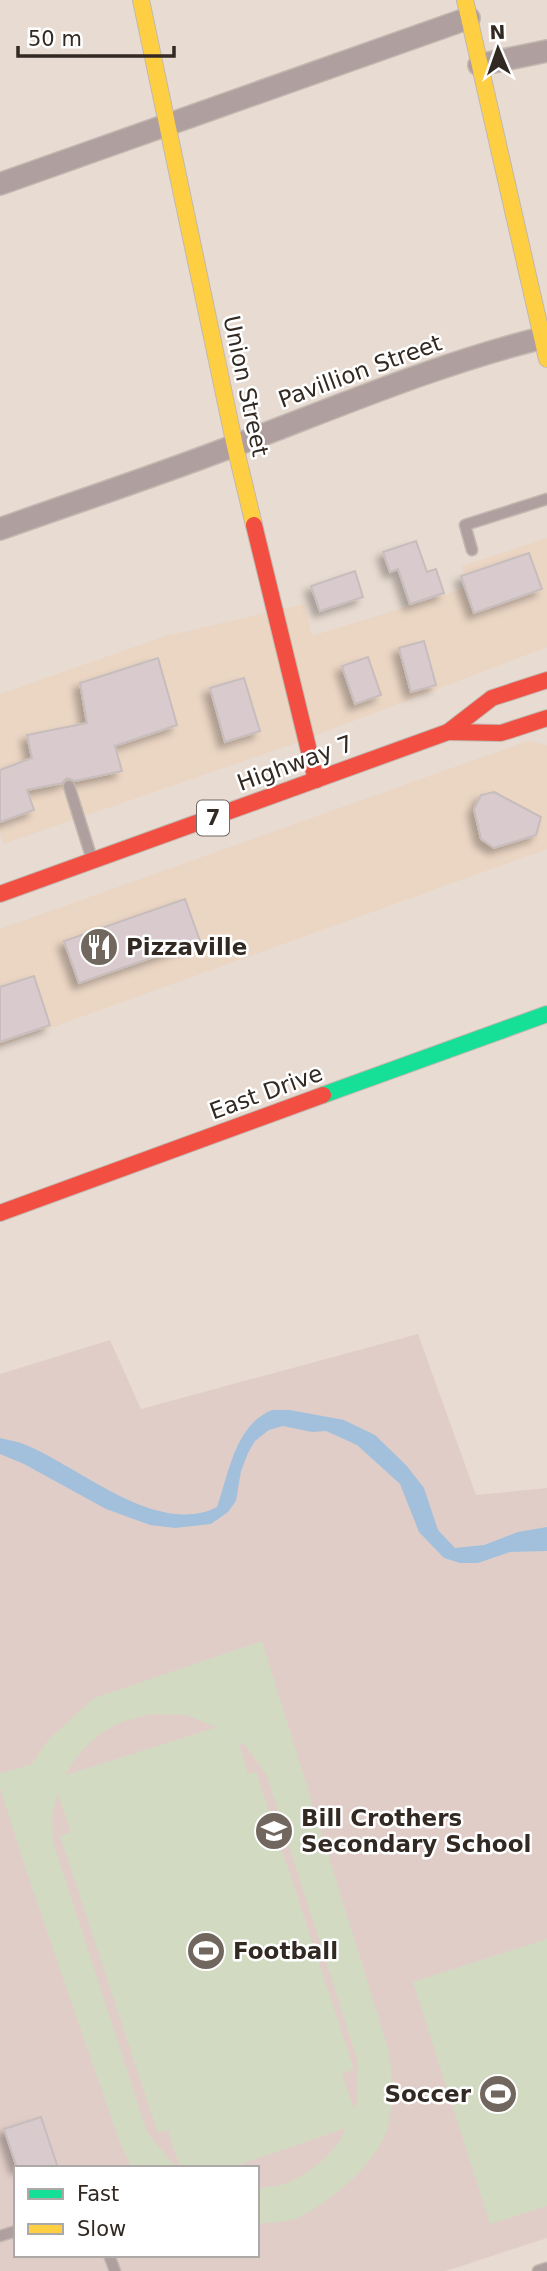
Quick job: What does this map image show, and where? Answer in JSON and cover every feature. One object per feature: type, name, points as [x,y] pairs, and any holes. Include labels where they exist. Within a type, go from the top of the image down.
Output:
[{"type":"street","name":"Union Street","points":[[141,0],[235,446],[316,780]]},
{"type":"street","points":[[0,184],[168,126],[467,9],[545,349]]},
{"type":"street","points":[[479,65],[547,51]]},
{"type":"street","name":"Pavillion Street","points":[[0,529],[489,352],[545,349]]},
{"type":"street","name":"Highway 7","points":[[0,894],[448,732],[492,698],[547,680]]},
{"type":"street","name":"Highway 7","points":[[448,732],[501,733],[547,718]]},
{"type":"street","name":"East Drive","points":[[0,1213],[547,1014]]},
{"type":"lane","points":[[472,550],[465,525],[547,499]]},
{"type":"lane","points":[[69,786],[93,862]]},
{"type":"lane","points":[[538,2271],[547,2268]]},
{"type":"shaded area","points":[[547,538],[547,647],[293,744],[3,844],[0,833],[0,694],[166,636],[304,604],[312,636],[467,588],[462,566]]},
{"type":"shaded area","points":[[528,741],[547,745],[547,849],[0,1046],[0,929]]},
{"type":"shaded area","name":"Bill Crothers Secondary School","points":[[418,1334],[476,1495],[547,1488],[547,2238],[446,2271],[0,2271],[0,1374],[110,1340],[141,1409]]},
{"type":"green space","points":[[262,1641],[389,2051],[392,2079],[388,2126],[374,2154],[337,2193],[295,2219],[259,2224],[259,2189],[289,2182],[309,2171],[336,2146],[346,2128],[236,2166],[180,2166],[168,2130],[158,2133],[60,1836],[71,1832],[58,1793],[52,1817],[53,1842],[147,2132],[171,2162],[178,2166],[131,2166],[120,2143],[0,1788],[0,1773],[31,1765],[49,1739],[94,1698]],"holes":[[[151,1714],[186,1715],[217,1727],[66,1775],[81,1752],[110,1728]],[[238,1741],[247,1747],[267,1776],[358,2062],[357,2101],[354,2109],[342,2074],[354,2069],[256,1772],[248,1774]]]},
{"type":"green space","name":"Soccer","points":[[547,1939],[547,2206],[490,2224],[413,1982]]},
{"type":"water","points":[[272,1410],[290,1410],[344,1420],[375,1435],[406,1465],[424,1488],[438,1530],[455,1548],[484,1545],[518,1532],[547,1527],[547,1551],[510,1552],[478,1563],[460,1563],[444,1558],[419,1532],[400,1484],[357,1445],[326,1431],[312,1432],[283,1426],[269,1430],[255,1441],[248,1453],[241,1471],[236,1501],[228,1512],[211,1524],[175,1528],[150,1525],[106,1509],[24,1464],[0,1454],[0,1438],[21,1443],[143,1506],[169,1513],[193,1514],[217,1507],[235,1451],[242,1438],[249,1427]]},
{"type":"building","points":[[416,541],[427,572],[436,569],[444,593],[410,604],[398,569],[390,572],[383,552]]},
{"type":"building","points":[[529,553],[542,589],[474,613],[461,576]]},
{"type":"building","points":[[355,571],[363,597],[320,611],[311,586]]},
{"type":"building","points":[[424,641],[436,685],[411,692],[399,648]]},
{"type":"building","points":[[368,657],[381,695],[355,704],[342,666]]},
{"type":"building","points":[[158,658],[177,725],[115,746],[122,771],[75,781],[67,778],[62,783],[27,790],[34,810],[0,822],[0,770],[32,758],[27,735],[87,723],[80,683]]},
{"type":"building","points":[[244,678],[260,731],[225,742],[210,688]]},
{"type":"building","points":[[494,792],[541,817],[536,835],[494,848],[481,839],[474,809],[481,795]]},
{"type":"building","points":[[185,899],[200,941],[79,983],[64,941]]},
{"type":"building","points":[[34,976],[50,1025],[0,1042],[0,987]]},
{"type":"building","points":[[41,2117],[57,2166],[16,2166],[4,2129]]},
{"type":"traffic: fast","points":[[323,1095],[547,1014]]},
{"type":"traffic: slow","points":[[141,0],[254,525]]},
{"type":"traffic: slow","points":[[465,0],[547,359]]},
{"type":"traffic: jam","points":[[254,525],[316,780]]},
{"type":"traffic: jam","points":[[0,894],[448,732],[492,698],[547,680]]},
{"type":"traffic: jam","points":[[448,732],[501,733],[547,718]]},
{"type":"traffic: jam","points":[[0,1213],[323,1095]]},
{"type":"place","name":"Pizzaville","points":[[99,947]]},
{"type":"place","name":"Bill Crothers Secondary School","points":[[274,1831]]},
{"type":"place","name":"Football","points":[[206,1951]]},
{"type":"place","name":"Soccer","points":[[498,2094]]}]
